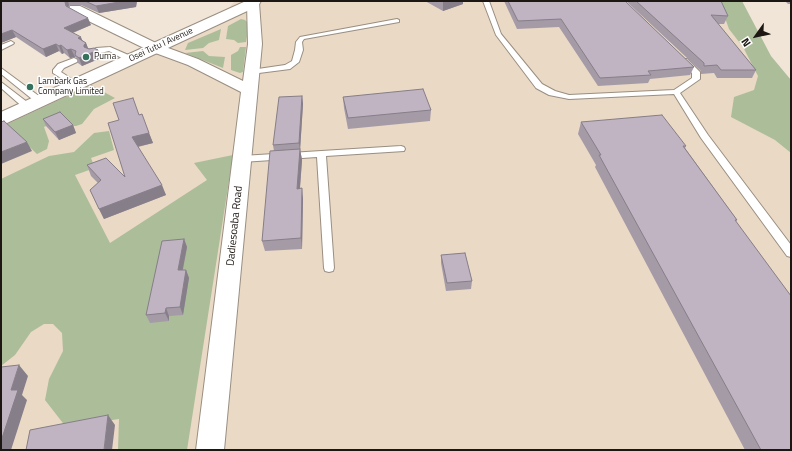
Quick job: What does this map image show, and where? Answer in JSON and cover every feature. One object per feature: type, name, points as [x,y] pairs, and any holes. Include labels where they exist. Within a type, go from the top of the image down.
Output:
[{"type":"street","name":"Osei Tutu I Avenue","points":[[1,119],[254,2]]},
{"type":"street","name":"Dadiesoaba Road","points":[[210,450],[255,44],[254,2]]},
{"type":"street","points":[[75,9],[155,48],[250,81]]},
{"type":"lane","points":[[486,1],[498,34],[539,86],[552,93],[570,97],[676,92],[696,80],[696,72],[678,56]]},
{"type":"lane","points":[[250,81],[278,69],[287,67],[295,62],[302,38],[397,22]]},
{"type":"lane","points":[[1,48],[11,43]]},
{"type":"lane","points":[[92,52],[110,50],[130,59]]},
{"type":"lane","points":[[74,60],[61,66],[57,70],[58,73],[75,85]]},
{"type":"lane","points":[[1,70],[34,104]]},
{"type":"lane","points":[[1,84],[34,104]]},
{"type":"lane","points":[[676,92],[704,136],[791,253]]},
{"type":"lane","points":[[242,159],[401,149]]},
{"type":"lane","points":[[320,154],[329,268]]},
{"type":"shaded area","points":[[235,1],[732,1],[791,92],[791,450],[1,450],[1,114],[226,11]]},
{"type":"green space","points":[[719,1],[742,1],[771,56],[791,80],[791,153],[775,140],[731,117],[734,97],[754,90],[758,76],[743,47],[729,29]]},
{"type":"green space","points":[[241,19],[245,20],[249,24],[246,42],[238,43],[234,40],[226,39],[228,26]]},
{"type":"green space","points":[[221,29],[219,40],[209,43],[203,48],[185,50],[188,43]]},
{"type":"green space","points":[[240,47],[246,47],[243,72],[240,73],[231,70],[231,55],[238,51]]},
{"type":"green space","points":[[203,51],[209,56],[225,57],[223,68],[185,53]]},
{"type":"green space","points":[[91,85],[115,98],[94,109],[82,124],[72,126],[64,118],[44,127],[49,141],[47,149],[37,154],[11,129],[1,127]]},
{"type":"green space","points":[[109,131],[114,150],[91,158],[95,168],[75,175],[110,243],[207,180],[194,163],[233,155],[187,450],[118,450],[119,419],[66,427],[45,400],[49,379],[63,351],[62,333],[53,324],[44,324],[31,332],[15,355],[1,366],[1,179],[49,156],[74,152],[94,133]]},
{"type":"building","points":[[1,1],[65,1],[66,6],[88,18],[64,28],[81,37],[78,38],[86,43],[84,47],[98,50],[79,58],[75,55],[76,51],[71,49],[67,50],[61,45],[59,46],[56,44],[43,49],[12,30],[1,34]]},
{"type":"building","points":[[85,1],[125,1],[96,6]]},
{"type":"building","points":[[508,1],[625,1],[694,67],[648,71],[651,75],[600,78],[561,19],[518,21]]},
{"type":"building","points":[[636,1],[721,1],[728,16],[711,15],[756,70],[721,70],[717,65],[704,66],[704,63]]},
{"type":"building","points":[[423,89],[431,110],[348,118],[343,97]]},
{"type":"building","points":[[302,96],[299,143],[273,145],[279,97]]},
{"type":"building","points":[[133,98],[139,115],[142,114],[149,133],[132,137],[162,185],[99,209],[90,190],[101,180],[87,165],[106,158],[125,177],[108,123],[119,120],[113,103]]},
{"type":"building","points":[[60,112],[73,125],[55,132],[43,119]]},
{"type":"building","points":[[662,115],[686,146],[683,146],[791,296],[791,450],[761,450],[599,155],[601,155],[581,122]]},
{"type":"building","points":[[4,121],[27,142],[1,152],[1,122]]},
{"type":"building","points":[[300,149],[297,189],[302,188],[301,238],[262,241],[270,151]]},
{"type":"building","points":[[184,239],[178,270],[186,270],[180,307],[166,308],[165,313],[146,315],[162,241]]},
{"type":"building","points":[[465,253],[472,281],[447,283],[441,255]]},
{"type":"building","points":[[19,365],[11,390],[18,390],[1,441],[1,367]]},
{"type":"building","points":[[108,415],[104,450],[26,450],[30,430]]},
{"type":"place","name":"Puma","points":[[86,57]]},
{"type":"place","name":"Lambark Gas Company Limited","points":[[30,87]]}]
